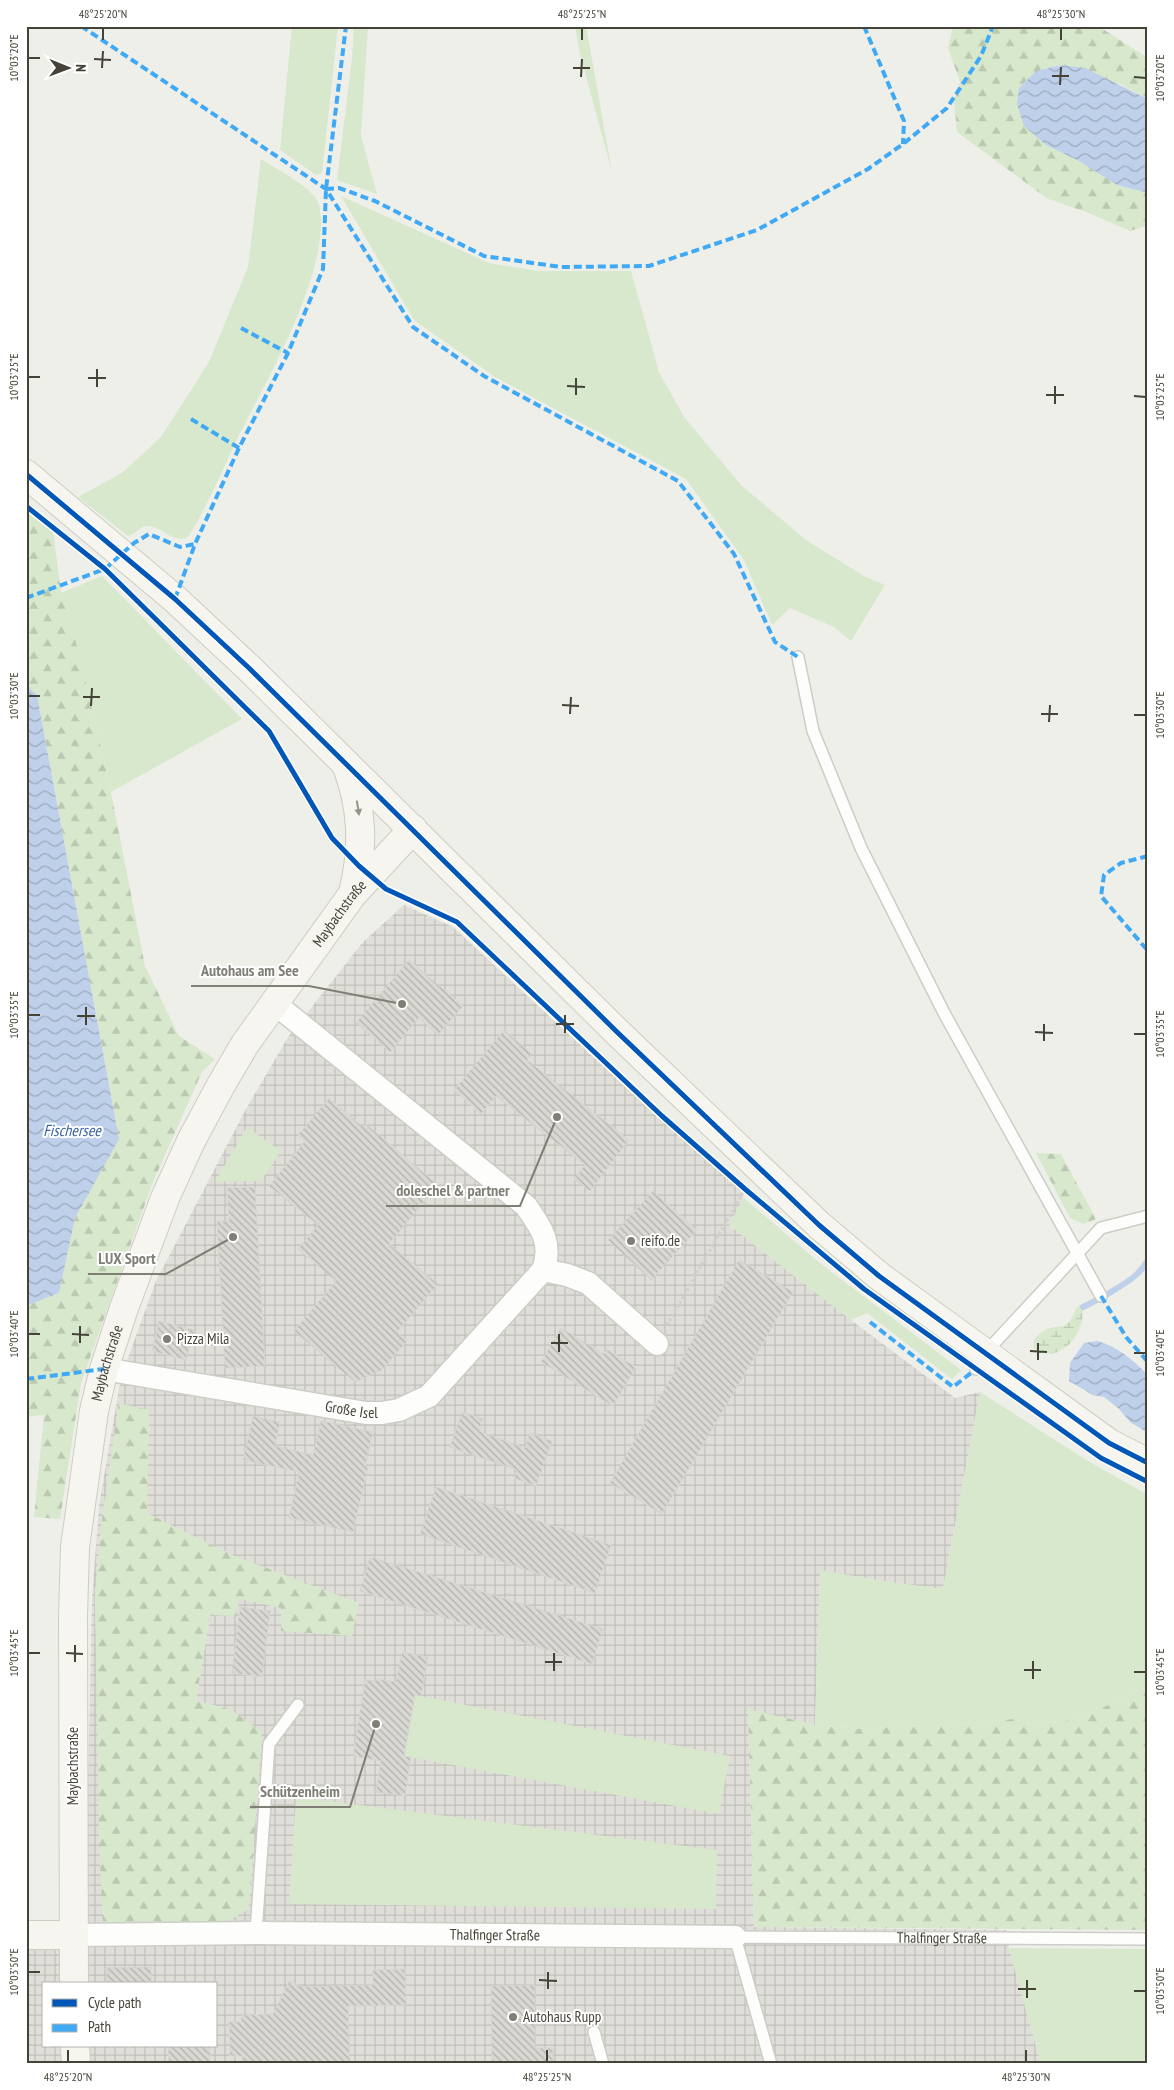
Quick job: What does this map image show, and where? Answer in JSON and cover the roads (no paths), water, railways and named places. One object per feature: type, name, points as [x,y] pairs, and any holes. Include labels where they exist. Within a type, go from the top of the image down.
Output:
[{"type":"street","points":[[26,474],[175,599],[250,669],[616,1031],[819,1225],[981,1361],[1109,1443],[1148,1463]]},
{"type":"street","points":[[345,761],[358,805],[360,829],[359,866],[352,895]]},
{"type":"street","name":"Maybachstraße","points":[[74,1982],[73,1617],[76,1547],[92,1419],[104,1368],[165,1198],[191,1141],[245,1044],[352,895],[369,874],[413,829]]},
{"type":"street","points":[[274,1003],[526,1206],[541,1226],[547,1243],[546,1261],[543,1270],[567,1275],[588,1283],[656,1344]]},
{"type":"street","name":"Große Isel","points":[[104,1368],[366,1413],[399,1410],[429,1396],[543,1270]]},
{"type":"street","name":"Thalfinger Straße","points":[[26,1935],[256,1934],[735,1937]]},
{"type":"street","points":[[75,2048],[76,2064]]},
{"type":"lane","points":[[798,657],[813,731],[862,848],[944,1013],[1101,1296]]},
{"type":"lane","points":[[981,1361],[1101,1228],[1148,1216]]},
{"type":"lane","points":[[256,1934],[269,1744],[298,1705]]},
{"type":"lane","points":[[735,1937],[771,2064]]},
{"type":"lane","name":"Thalfinger Straße","points":[[735,1937],[1148,1939]]},
{"type":"lane","points":[[594,2032],[603,2064]]},
{"type":"water","points":[[1061,65],[1085,68],[1148,99],[1148,193],[1117,185],[1079,161],[1046,145],[1024,126],[1017,104],[1019,88],[1036,71]]},
{"type":"water","name":"Fischersee","points":[[26,685],[37,695],[119,1139],[75,1218],[59,1293],[26,1306]]},
{"type":"water","points":[[1097,1341],[1111,1346],[1124,1354],[1148,1375],[1148,1433],[1130,1422],[1119,1409],[1104,1397],[1093,1395],[1069,1381],[1070,1363],[1084,1343]]},
{"type":"waterway","points":[[1106,1295],[1135,1276],[1148,1260]]},
{"type":"waterway","points":[[1083,1307],[1095,1301]]},
{"type":"place","name":"Autohaus am See","points":[[402,1004]]},
{"type":"place","name":"doleschel & partner","points":[[557,1117]]},
{"type":"place","name":"LUX Sport","points":[[233,1237]]},
{"type":"place","name":"reifo.de","points":[[631,1241]]},
{"type":"place","name":"Pizza Mila","points":[[167,1339]]},
{"type":"place","name":"Schützenheim","points":[[376,1724]]},
{"type":"place","name":"Autohaus Rupp","points":[[513,2017]]}]
